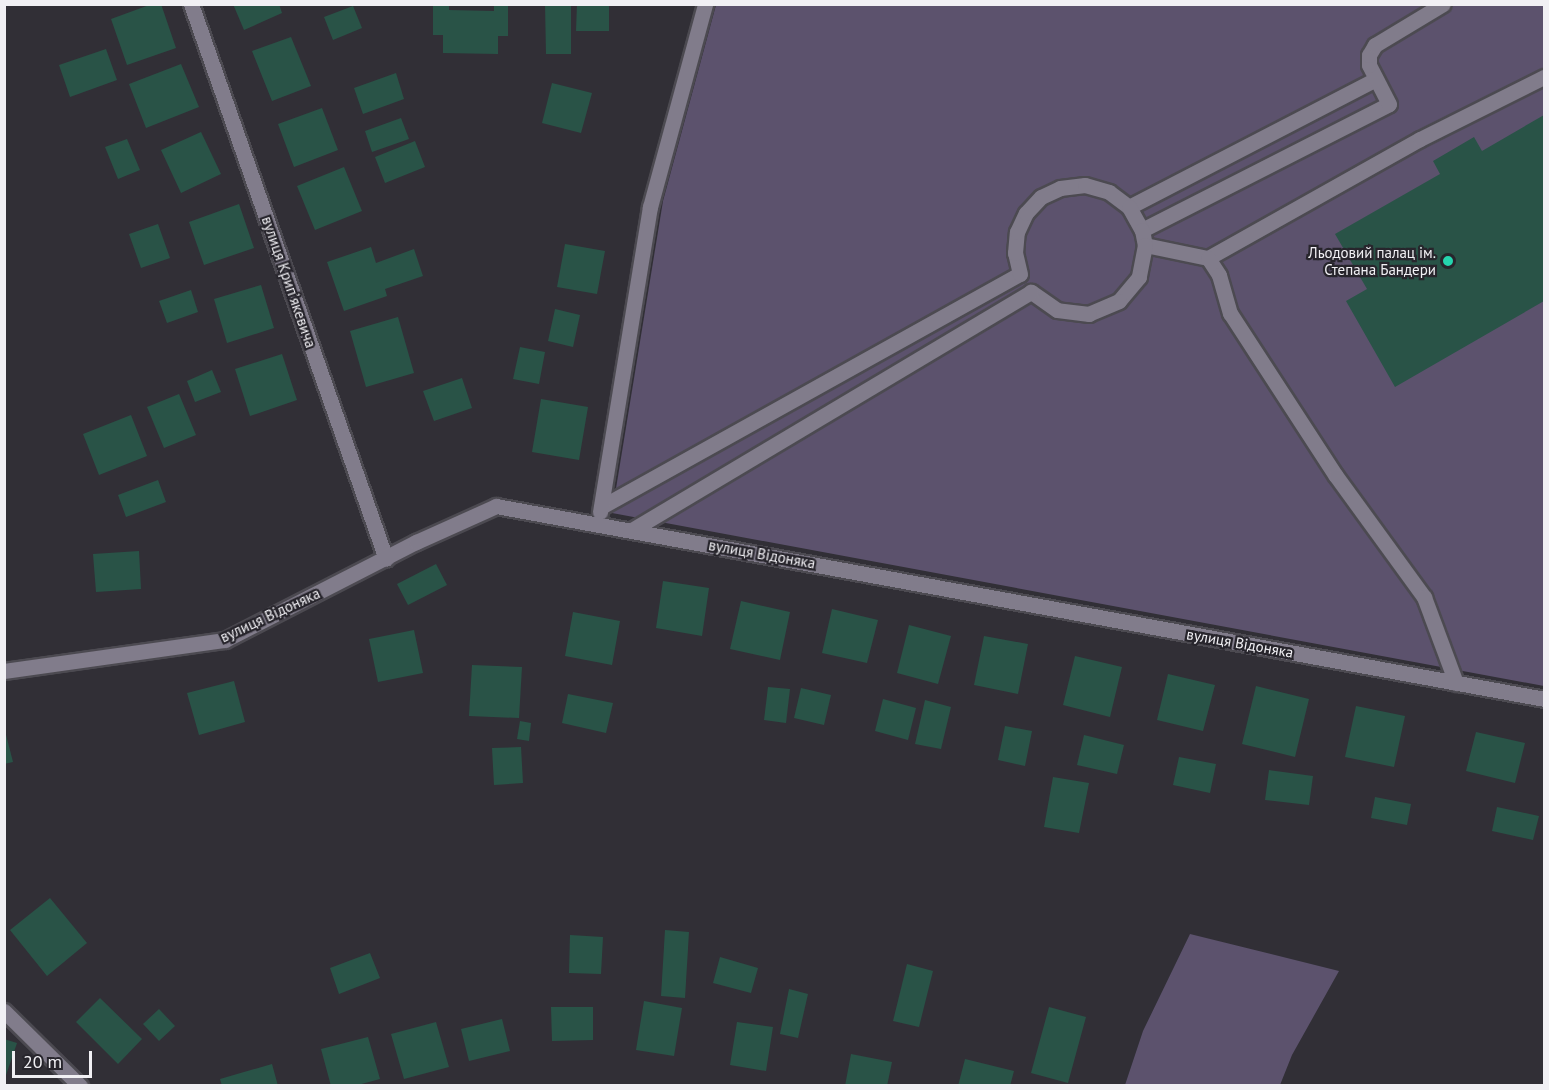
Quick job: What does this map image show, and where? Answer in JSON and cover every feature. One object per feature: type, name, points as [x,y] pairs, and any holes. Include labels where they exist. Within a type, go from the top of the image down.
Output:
[{"type":"street","name":"вулиця Крипʼякевича","points":[[191,4],[386,559]]},
{"type":"street","points":[[598,524],[650,207],[705,4]]},
{"type":"street","points":[[1143,238],[1389,104],[1376,79],[1369,55],[1375,45],[1443,4]]},
{"type":"street","points":[[1208,258],[1420,138],[1545,77]]},
{"type":"street","points":[[1129,207],[1376,79]]},
{"type":"street","points":[[601,507],[1020,274],[1015,253],[1017,232],[1026,213],[1041,197],[1060,188],[1085,185],[1109,192],[1129,207],[1143,238],[1139,277],[1119,301],[1089,314],[1057,310],[1031,292],[631,530]]},
{"type":"street","points":[[1143,238],[1208,258],[1219,275],[1230,313],[1336,476],[1424,597],[1456,683]]},
{"type":"street","name":"вулиця Відоняка","points":[[4,671],[225,640],[496,506],[1545,699]]},
{"type":"street","points":[[4,1011],[80,1086]]},
{"type":"shaded area","points":[[716,5],[1544,5],[1544,686],[612,513],[663,201]]},
{"type":"shaded area","points":[[1190,934],[1339,971],[1292,1055],[1280,1085],[1125,1085],[1143,1031]]},
{"type":"building","points":[[152,4],[161,4],[176,48],[127,65],[111,19]]},
{"type":"building","points":[[233,4],[279,4],[282,13],[244,30]]},
{"type":"building","points":[[433,4],[449,4],[449,10],[494,11],[494,4],[508,4],[508,36],[498,36],[498,54],[443,53],[443,35],[433,35]]},
{"type":"building","points":[[545,4],[571,4],[571,54],[546,54]]},
{"type":"building","points":[[577,4],[609,4],[609,31],[576,31]]},
{"type":"building","points":[[353,6],[362,28],[333,40],[324,17]]},
{"type":"building","points":[[291,37],[311,86],[272,101],[252,51]]},
{"type":"building","points":[[106,49],[117,80],[70,97],[59,65]]},
{"type":"building","points":[[181,64],[199,107],[146,128],[129,84]]},
{"type":"building","points":[[396,73],[404,99],[363,114],[354,88]]},
{"type":"building","points":[[552,83],[592,93],[581,133],[542,123]]},
{"type":"building","points":[[322,108],[338,150],[294,167],[278,124]]},
{"type":"building","name":"Льодовий палац ім. Степана Бандери","points":[[1544,115],[1544,301],[1395,387],[1346,301],[1367,289],[1335,234],[1440,174],[1433,161],[1474,137],[1482,151]]},
{"type":"building","points":[[401,118],[409,139],[372,152],[365,131]]},
{"type":"building","points":[[201,132],[221,174],[181,193],[161,150]]},
{"type":"building","points":[[127,139],[140,170],[118,179],[105,147]]},
{"type":"building","points":[[415,141],[425,167],[385,183],[375,157]]},
{"type":"building","points":[[344,167],[362,211],[315,230],[297,186]]},
{"type":"building","points":[[239,204],[254,248],[204,265],[189,222]]},
{"type":"building","points":[[158,224],[170,258],[141,268],[129,234]]},
{"type":"building","points":[[565,244],[605,251],[597,294],[557,287]]},
{"type":"building","points":[[371,247],[376,263],[414,249],[423,276],[385,289],[387,296],[344,311],[327,262]]},
{"type":"building","points":[[261,285],[274,328],[227,343],[214,299]]},
{"type":"building","points":[[191,290],[198,312],[167,323],[159,301]]},
{"type":"building","points":[[555,309],[580,315],[573,347],[548,341]]},
{"type":"building","points":[[398,317],[414,373],[366,387],[350,331]]},
{"type":"building","points":[[520,347],[545,352],[539,384],[513,379]]},
{"type":"building","points":[[282,354],[297,400],[250,416],[235,369]]},
{"type":"building","points":[[212,370],[221,392],[195,402],[187,381]]},
{"type":"building","points":[[462,378],[472,408],[434,421],[423,391]]},
{"type":"building","points":[[179,394],[196,435],[164,448],[147,407]]},
{"type":"building","points":[[541,399],[588,407],[579,460],[532,452]]},
{"type":"building","points":[[131,415],[147,456],[99,475],[83,434]]},
{"type":"building","points":[[158,480],[166,502],[126,517],[118,495]]},
{"type":"building","points":[[139,551],[141,589],[96,592],[93,554]]},
{"type":"building","points":[[436,564],[447,585],[408,605],[397,584]]},
{"type":"building","points":[[663,581],[709,588],[702,636],[656,628]]},
{"type":"building","points":[[741,601],[790,612],[780,660],[730,649]]},
{"type":"building","points":[[832,609],[878,620],[867,663],[822,653]]},
{"type":"building","points":[[573,612],[620,621],[612,665],[565,656]]},
{"type":"building","points":[[909,625],[951,636],[938,684],[897,673]]},
{"type":"building","points":[[414,630],[423,673],[378,682],[369,639]]},
{"type":"building","points":[[984,636],[1028,644],[1018,694],[974,685]]},
{"type":"building","points":[[1075,656],[1122,667],[1110,717],[1063,705]]},
{"type":"building","points":[[472,665],[522,667],[519,718],[469,716]]},
{"type":"building","points":[[1168,674],[1215,685],[1203,731],[1157,720]]},
{"type":"building","points":[[234,681],[245,722],[199,735],[187,693]]},
{"type":"building","points":[[1256,686],[1309,699],[1295,757],[1242,744]]},
{"type":"building","points":[[768,687],[790,689],[786,723],[764,720]]},
{"type":"building","points":[[801,688],[831,695],[824,725],[794,718]]},
{"type":"building","points":[[568,694],[613,703],[606,733],[562,723]]},
{"type":"building","points":[[883,699],[916,708],[908,740],[875,731]]},
{"type":"building","points":[[925,700],[951,707],[941,749],[915,744]]},
{"type":"building","points":[[1356,706],[1405,716],[1394,767],[1345,757]]},
{"type":"building","points":[[520,721],[531,723],[529,741],[517,739]]},
{"type":"building","points":[[1005,726],[1032,731],[1025,766],[998,760]]},
{"type":"building","points":[[4,727],[13,762],[4,764]]},
{"type":"building","points":[[1476,732],[1525,743],[1515,783],[1466,771]]},
{"type":"building","points":[[1084,735],[1124,745],[1117,774],[1077,765]]},
{"type":"building","points":[[521,747],[523,783],[494,785],[492,748]]},
{"type":"building","points":[[1179,757],[1216,764],[1210,793],[1173,785]]},
{"type":"building","points":[[1269,770],[1313,776],[1309,805],[1265,800]]},
{"type":"building","points":[[1053,777],[1089,783],[1079,833],[1044,827]]},
{"type":"building","points":[[1375,797],[1411,804],[1407,825],[1371,818]]},
{"type":"building","points":[[1497,807],[1539,816],[1533,840],[1492,831]]},
{"type":"building","points":[[50,898],[87,943],[47,976],[10,930]]},
{"type":"building","points":[[665,930],[689,932],[685,998],[661,996]]},
{"type":"building","points":[[570,935],[603,937],[601,974],[569,973]]},
{"type":"building","points":[[370,953],[380,978],[339,994],[330,968]]},
{"type":"building","points":[[720,957],[758,968],[751,993],[713,983]]},
{"type":"building","points":[[907,964],[933,971],[919,1027],[893,1021]]},
{"type":"building","points":[[789,989],[808,994],[798,1038],[780,1034]]},
{"type":"building","points":[[100,998],[142,1039],[118,1064],[76,1022]]},
{"type":"building","points":[[644,1001],[682,1008],[674,1056],[636,1050]]},
{"type":"building","points":[[551,1007],[593,1007],[593,1040],[552,1041]]},
{"type":"building","points":[[1049,1007],[1086,1017],[1068,1083],[1031,1073]]},
{"type":"building","points":[[159,1009],[175,1026],[159,1041],[143,1024]]},
{"type":"building","points":[[502,1019],[510,1051],[469,1061],[461,1029]]},
{"type":"building","points":[[436,1022],[449,1067],[404,1079],[391,1034]]},
{"type":"building","points":[[737,1022],[773,1027],[766,1071],[730,1065]]},
{"type":"building","points":[[368,1037],[380,1079],[354,1086],[331,1086],[321,1049]]},
{"type":"building","points":[[4,1039],[17,1043],[5,1078],[4,1078]]},
{"type":"building","points":[[851,1054],[892,1062],[887,1086],[845,1086]]},
{"type":"building","points":[[965,1059],[1014,1071],[1010,1086],[958,1086]]},
{"type":"building","points":[[272,1064],[278,1086],[222,1086],[220,1079]]},
{"type":"place","name":"Льодовий палац ім. Степана Бандери","points":[[1448,261]]}]
